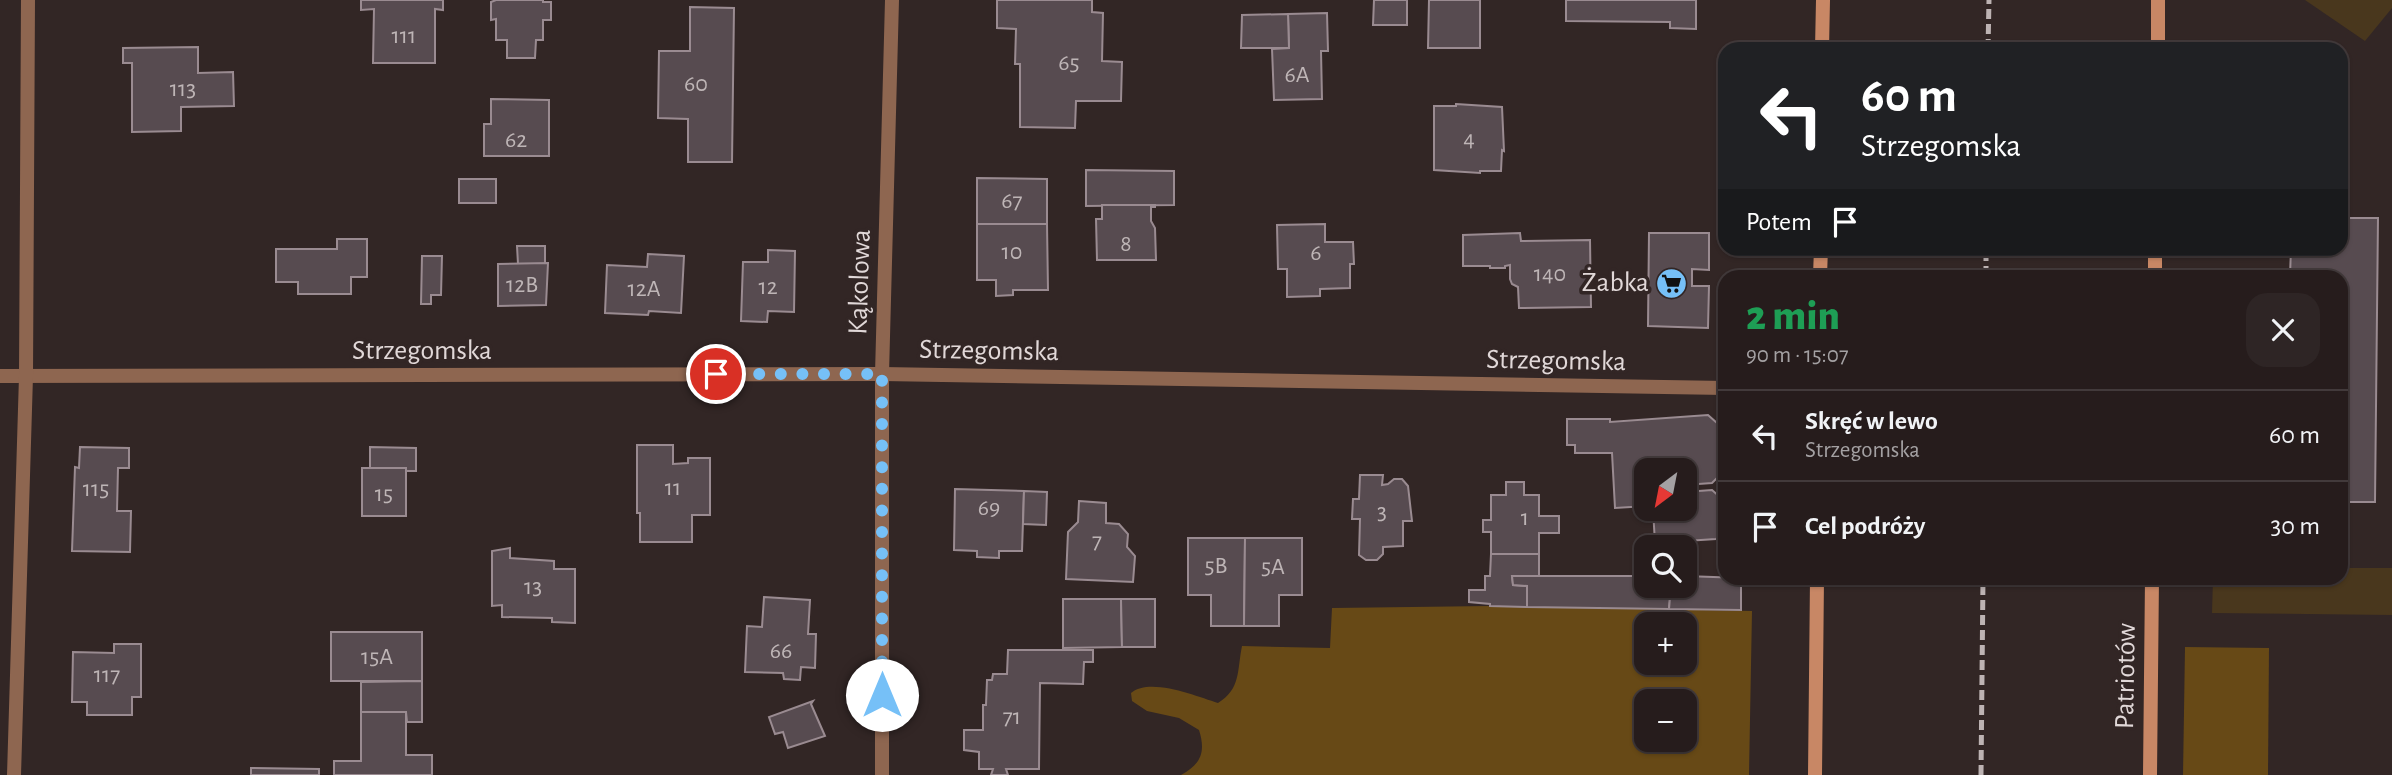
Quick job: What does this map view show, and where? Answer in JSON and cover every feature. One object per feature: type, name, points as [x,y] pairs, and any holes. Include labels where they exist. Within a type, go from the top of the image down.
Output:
[{"type":"main road","points":[[1822,42],[1823,0]]},
{"type":"main road","points":[[2158,0],[2158,42]]},
{"type":"main road","points":[[1815,775],[1817,585]]},
{"type":"main road","name":"Patriotów","points":[[2150,775],[2152,585]]},
{"type":"street","points":[[14,775],[26,376],[28,0]]},
{"type":"street","name":"Kąkolowa","points":[[882,775],[882,374],[892,0]]},
{"type":"street","name":"Strzegomska","points":[[0,376],[882,374],[1718,388]]},
{"type":"shaded area","points":[[2305,0],[2392,0],[2392,8],[2365,41]]},
{"type":"shaded area","points":[[2348,568],[2392,568],[2392,615],[2212,613],[2213,585],[2348,585]]},
{"type":"shaded area","points":[[1490,606],[1752,611],[1749,775],[1181,775],[1200,757],[1202,745],[1199,730],[1179,718],[1147,711],[1132,701],[1131,693],[1139,689],[1161,687],[1218,703],[1231,692],[1234,685],[1242,646],[1330,648],[1332,608]]},
{"type":"shaded area","points":[[2185,647],[2269,648],[2268,775],[2183,775]]},
{"type":"building","points":[[361,0],[443,0],[443,10],[435,9],[435,63],[373,63],[374,9],[361,10]]},
{"type":"building","points":[[997,0],[1092,0],[1092,12],[1103,13],[1102,61],[1122,62],[1121,101],[1076,101],[1075,128],[1020,127],[1020,64],[1015,64],[1016,29],[997,28]]},
{"type":"building","points":[[1374,0],[1407,0],[1407,25],[1373,25]]},
{"type":"building","points":[[1429,0],[1480,0],[1480,48],[1428,48]]},
{"type":"building","points":[[1566,0],[1696,0],[1696,29],[1670,28],[1670,22],[1566,21]]},
{"type":"building","points":[[491,2],[551,2],[551,20],[543,20],[543,40],[536,40],[535,58],[507,58],[507,40],[496,40],[496,19],[491,20]]},
{"type":"building","points":[[690,7],[734,8],[732,162],[688,162],[688,119],[658,118],[659,51],[690,51]]},
{"type":"building","points":[[1327,13],[1328,51],[1321,51],[1322,99],[1274,100],[1272,49],[1289,48],[1288,14]]},
{"type":"building","points":[[1288,14],[1289,48],[1241,48],[1242,15]]},
{"type":"building","points":[[198,47],[198,73],[233,72],[234,106],[181,107],[181,131],[132,132],[132,63],[123,63],[123,48]]},
{"type":"building","points":[[491,99],[549,100],[549,156],[484,156],[484,124],[491,124]]},
{"type":"building","points":[[1456,104],[1502,107],[1504,151],[1502,150],[1501,171],[1480,173],[1434,170],[1434,106]]},
{"type":"building","points":[[1086,170],[1174,171],[1174,205],[1086,206]]},
{"type":"building","points":[[977,178],[1047,179],[1047,224],[977,224]]},
{"type":"building","points":[[459,179],[496,179],[496,203],[459,203]]},
{"type":"building","points":[[1102,205],[1155,205],[1151,207],[1151,221],[1155,228],[1156,260],[1097,260],[1096,219],[1102,219]]},
{"type":"building","points":[[2348,218],[2378,218],[2375,502],[2348,502],[2348,270],[2290,270],[2291,256],[2348,256]]},
{"type":"building","points":[[977,224],[1047,224],[1048,290],[1013,290],[1013,295],[996,296],[996,280],[977,280]]},
{"type":"building","points":[[1325,224],[1325,242],[1353,242],[1354,264],[1350,264],[1350,288],[1320,289],[1320,296],[1287,297],[1287,269],[1278,269],[1277,225]]},
{"type":"building","points":[[1520,233],[1521,241],[1590,240],[1591,307],[1519,308],[1518,287],[1512,284],[1510,279],[1510,265],[1505,268],[1463,266],[1463,235]]},
{"type":"building","points":[[1649,233],[1709,233],[1709,270],[1692,269],[1692,286],[1709,286],[1708,328],[1648,326]]},
{"type":"building","points":[[337,239],[367,239],[367,277],[351,277],[351,294],[298,294],[298,282],[276,282],[276,249],[337,249]]},
{"type":"building","points":[[517,246],[545,246],[545,264],[518,264]]},
{"type":"building","points":[[768,250],[795,251],[794,312],[768,311],[767,322],[741,321],[743,262],[768,262]]},
{"type":"building","points":[[648,254],[684,256],[681,313],[605,313],[607,265],[647,267]]},
{"type":"building","points":[[422,256],[442,256],[441,295],[431,295],[431,304],[421,304]]},
{"type":"building","points":[[548,263],[546,305],[498,306],[498,264]]},
{"type":"building","points":[[1708,415],[1717,423],[1718,477],[1712,483],[1698,484],[1698,458],[1634,458],[1634,507],[1615,508],[1612,453],[1575,453],[1575,445],[1567,445],[1567,419],[1610,419],[1610,422]]},
{"type":"building","points":[[637,445],[673,445],[673,464],[688,463],[688,458],[710,458],[710,515],[692,515],[692,542],[640,542],[640,513],[637,513]]},
{"type":"building","points":[[80,447],[129,448],[129,468],[118,468],[117,511],[131,511],[130,552],[72,551],[75,467],[79,468]]},
{"type":"building","points":[[370,447],[416,448],[416,471],[406,471],[406,468],[370,468]]},
{"type":"building","points":[[362,468],[406,468],[406,516],[362,516]]},
{"type":"building","points":[[1360,475],[1383,475],[1382,485],[1394,479],[1402,479],[1408,486],[1412,521],[1403,521],[1403,546],[1383,547],[1383,554],[1377,560],[1366,560],[1359,555],[1360,519],[1352,519],[1353,499],[1359,499]]},
{"type":"building","points":[[1506,482],[1524,482],[1524,495],[1539,495],[1539,516],[1559,516],[1559,533],[1539,533],[1539,554],[1491,554],[1491,532],[1483,532],[1483,520],[1491,520],[1491,495],[1506,495]]},
{"type":"building","points":[[955,489],[1024,491],[1022,551],[999,551],[999,558],[977,557],[977,551],[954,550]]},
{"type":"building","points":[[1712,490],[1718,495],[1716,539],[1697,540],[1697,535],[1655,535],[1654,522],[1698,522],[1698,491]]},
{"type":"building","points":[[1024,491],[1047,492],[1046,525],[1023,524]]},
{"type":"building","points":[[1079,501],[1106,503],[1106,523],[1119,524],[1128,534],[1127,547],[1135,556],[1133,582],[1066,579],[1068,532],[1078,522]]},
{"type":"building","points":[[1188,538],[1245,538],[1244,626],[1211,626],[1211,595],[1188,595]]},
{"type":"building","points":[[1245,538],[1302,538],[1302,595],[1279,595],[1279,626],[1244,626]]},
{"type":"building","points":[[510,548],[510,558],[554,561],[554,569],[575,569],[575,623],[552,622],[552,618],[502,617],[502,605],[492,606],[492,551]]},
{"type":"building","points":[[1491,554],[1539,554],[1539,576],[1512,576],[1513,585],[1527,586],[1527,607],[1490,606],[1469,602],[1469,590],[1485,590],[1485,576],[1490,576]]},
{"type":"building","points":[[1512,576],[1634,576],[1634,598],[1670,598],[1669,609],[1527,607],[1527,586],[1513,585]]},
{"type":"building","points":[[1697,576],[1718,577],[1718,585],[1741,585],[1741,610],[1669,609],[1670,598],[1697,598]]},
{"type":"building","points":[[764,597],[810,600],[808,634],[816,634],[815,668],[801,667],[800,680],[784,679],[783,673],[745,672],[747,626],[762,627]]},
{"type":"building","points":[[1063,599],[1121,599],[1122,647],[1063,648]]},
{"type":"building","points":[[1121,599],[1155,599],[1155,647],[1122,647]]},
{"type":"building","points":[[331,632],[422,632],[422,681],[331,681]]},
{"type":"building","points":[[114,644],[141,644],[141,697],[132,697],[132,715],[87,715],[87,702],[72,702],[73,652],[114,653]]},
{"type":"building","points":[[1008,650],[1093,650],[1093,662],[1084,662],[1083,684],[1040,683],[1039,769],[1006,769],[1008,775],[991,775],[993,769],[979,769],[979,752],[964,750],[964,730],[983,730],[987,680],[992,680],[993,674],[1007,674]]},
{"type":"building","points":[[422,681],[422,722],[407,722],[406,712],[361,712],[361,682]]},
{"type":"building","points":[[813,701],[811,704],[825,736],[788,748],[783,732],[775,734],[769,717]]},
{"type":"building","points":[[361,712],[406,712],[406,755],[432,755],[432,775],[334,775],[334,761],[361,761]]},
{"type":"building","points":[[251,768],[319,769],[319,775],[251,775]]},
{"type":"railway","points":[[1988,42],[1989,0]]},
{"type":"railway","points":[[1986,256],[1986,270]]},
{"type":"railway","points":[[1981,775],[1983,585]]},
{"type":"place","name":"Żabka","points":[[1672,283]]},
{"type":"route","points":[[716,374],[882,374],[882,695]]}]
